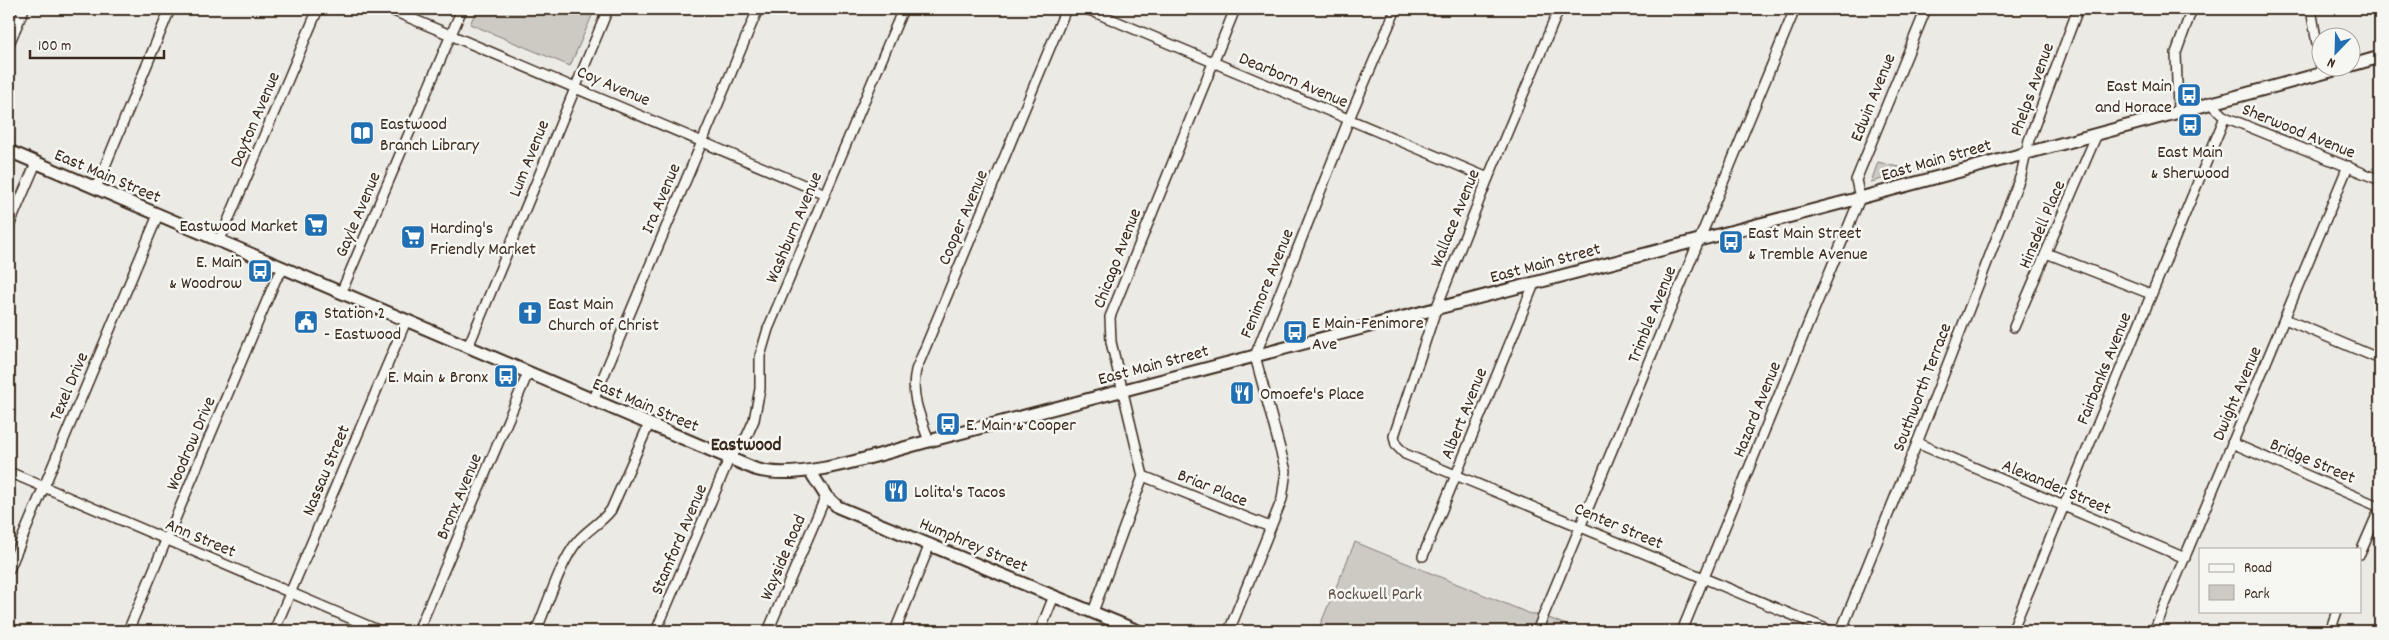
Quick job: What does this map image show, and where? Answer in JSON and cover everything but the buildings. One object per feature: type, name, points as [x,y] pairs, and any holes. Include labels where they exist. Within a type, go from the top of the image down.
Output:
[{"type":"street","points":[[9,44],[24,9]]},
{"type":"street","points":[[96,188],[170,9]]},
{"type":"street","name":"Dayton Avenue","points":[[219,242],[318,9]]},
{"type":"street","name":"Coy Avenue","points":[[389,9],[575,86],[825,194]]},
{"type":"street","name":"Gayle Avenue","points":[[341,293],[462,9]]},
{"type":"street","name":"Lum Avenue","points":[[468,347],[608,9]]},
{"type":"street","name":"Ira Avenue","points":[[593,401],[758,9]]},
{"type":"street","name":"Washburn Avenue","points":[[729,459],[747,436],[754,420],[760,389],[760,356],[768,329],[903,9]]},
{"type":"street","name":"Cooper Avenue","points":[[929,441],[914,402],[913,384],[916,370],[1066,9]]},
{"type":"street","name":"Dearborn Avenue","points":[[1087,9],[1488,178]]},
{"type":"street","name":"Chicago Avenue","points":[[1143,476],[1109,330],[1110,317],[1235,9]]},
{"type":"street","name":"Fenimore Avenue","points":[[1229,631],[1282,499],[1286,471],[1255,356],[1349,119],[1396,9]]},
{"type":"street","name":"Wallace Avenue","points":[[1396,445],[1394,436],[1436,309],[1488,178],[1560,9]]},
{"type":"street","name":"Trimble Avenue","points":[[1537,631],[1795,9]]},
{"type":"street","name":"Edwin Avenue","points":[[1860,198],[1856,180],[1926,9]]},
{"type":"street","name":"Phelps Avenue","points":[[2026,152],[2078,9]]},
{"type":"street","points":[[2178,111],[2175,58],[2192,9]]},
{"type":"street","points":[[2311,9],[2314,28]]},
{"type":"street","points":[[2362,62],[2380,57]]},
{"type":"street","name":"East Main Street","points":[[9,151],[729,459],[771,473],[790,474],[810,471],[929,441],[1534,284],[1860,198],[2210,102],[2312,76]]},
{"type":"street","name":"Sherwood Avenue","points":[[2210,102],[2224,117],[2380,180]]},
{"type":"street","name":"Fairbanks Avenue","points":[[2012,631],[2224,117]]},
{"type":"street","name":"Hinsdell Place","points":[[2014,327],[2097,134]]},
{"type":"street","name":"Southworth Terrace","points":[[1841,631],[1917,443],[2021,175],[2026,152]]},
{"type":"street","points":[[9,226],[36,163]]},
{"type":"street","name":"Dwight Avenue","points":[[2154,631],[2348,166]]},
{"type":"street","name":"Hazard Avenue","points":[[1682,631],[1860,198]]},
{"type":"street","name":"Texel Drive","points":[[9,570],[158,215]]},
{"type":"street","points":[[2046,253],[2151,294]]},
{"type":"street","name":"Woodrow Drive","points":[[128,631],[276,279],[284,269]]},
{"type":"street","name":"Albert Avenue","points":[[1423,556],[1534,284]]},
{"type":"street","points":[[2285,319],[2380,359]]},
{"type":"street","name":"Nassau Street","points":[[274,631],[406,321]]},
{"type":"street","name":"Bronx Avenue","points":[[418,631],[528,373]]},
{"type":"street","points":[[536,631],[569,553],[580,538],[604,519],[611,510],[649,424]]},
{"type":"street","name":"Alexander Street","points":[[1917,443],[2184,558]]},
{"type":"street","name":"Bridge Street","points":[[2232,443],[2380,508]]},
{"type":"street","name":"Center Street","points":[[1396,445],[1405,454],[1832,631]]},
{"type":"street","name":"Stamford Avenue","points":[[656,631],[729,459]]},
{"type":"street","name":"Humphrey Street","points":[[810,471],[826,496],[838,507],[1138,631]]},
{"type":"street","name":"Ann Street","points":[[9,472],[380,631]]},
{"type":"street","points":[[1093,612],[1143,476]]},
{"type":"street","name":"Briar Place","points":[[1143,476],[1270,527]]},
{"type":"street","name":"Wayside Road","points":[[768,631],[826,496]]},
{"type":"street","points":[[2362,549],[2380,508]]},
{"type":"street","points":[[895,631],[930,544]]},
{"type":"street","points":[[1040,631],[1054,596]]},
{"type":"street","points":[[2330,631],[2337,612]]},
{"type":"green space","points":[[477,9],[595,9],[570,66],[470,24]]},
{"type":"green space","points":[[1878,162],[1902,168],[1900,174],[1871,182]]},
{"type":"green space","name":"Rockwell Park","points":[[1355,542],[1528,613],[1549,618],[1581,631],[1337,631],[1320,625]]},
{"type":"place","name":"East Main and Horace","points":[[2189,95]]},
{"type":"place","name":"East Main & Sherwood","points":[[2190,125]]},
{"type":"place","name":"Eastwood Branch Library","points":[[362,133]]},
{"type":"place","name":"Eastwood Market","points":[[316,225]]},
{"type":"place","name":"Harding's Friendly Market","points":[[413,237]]},
{"type":"place","name":"East Main Street & Tremble Avenue","points":[[1731,242]]},
{"type":"place","name":"E. Main & Woodrow","points":[[260,271]]},
{"type":"place","name":"East Main Church of Christ","points":[[530,313]]},
{"type":"place","name":"Station 2 - Eastwood","points":[[306,322]]},
{"type":"place","name":"E Main-Fenimore Ave","points":[[1295,332]]},
{"type":"place","name":"E. Main & Bronx","points":[[506,376]]},
{"type":"place","name":"Omoefe's Place","points":[[1242,393]]},
{"type":"place","name":"E. Main & Cooper","points":[[948,424]]},
{"type":"place","name":"Lolita's Tacos","points":[[896,491]]},
{"type":"district","name":"Eastwood","points":[[746,443]]}]
